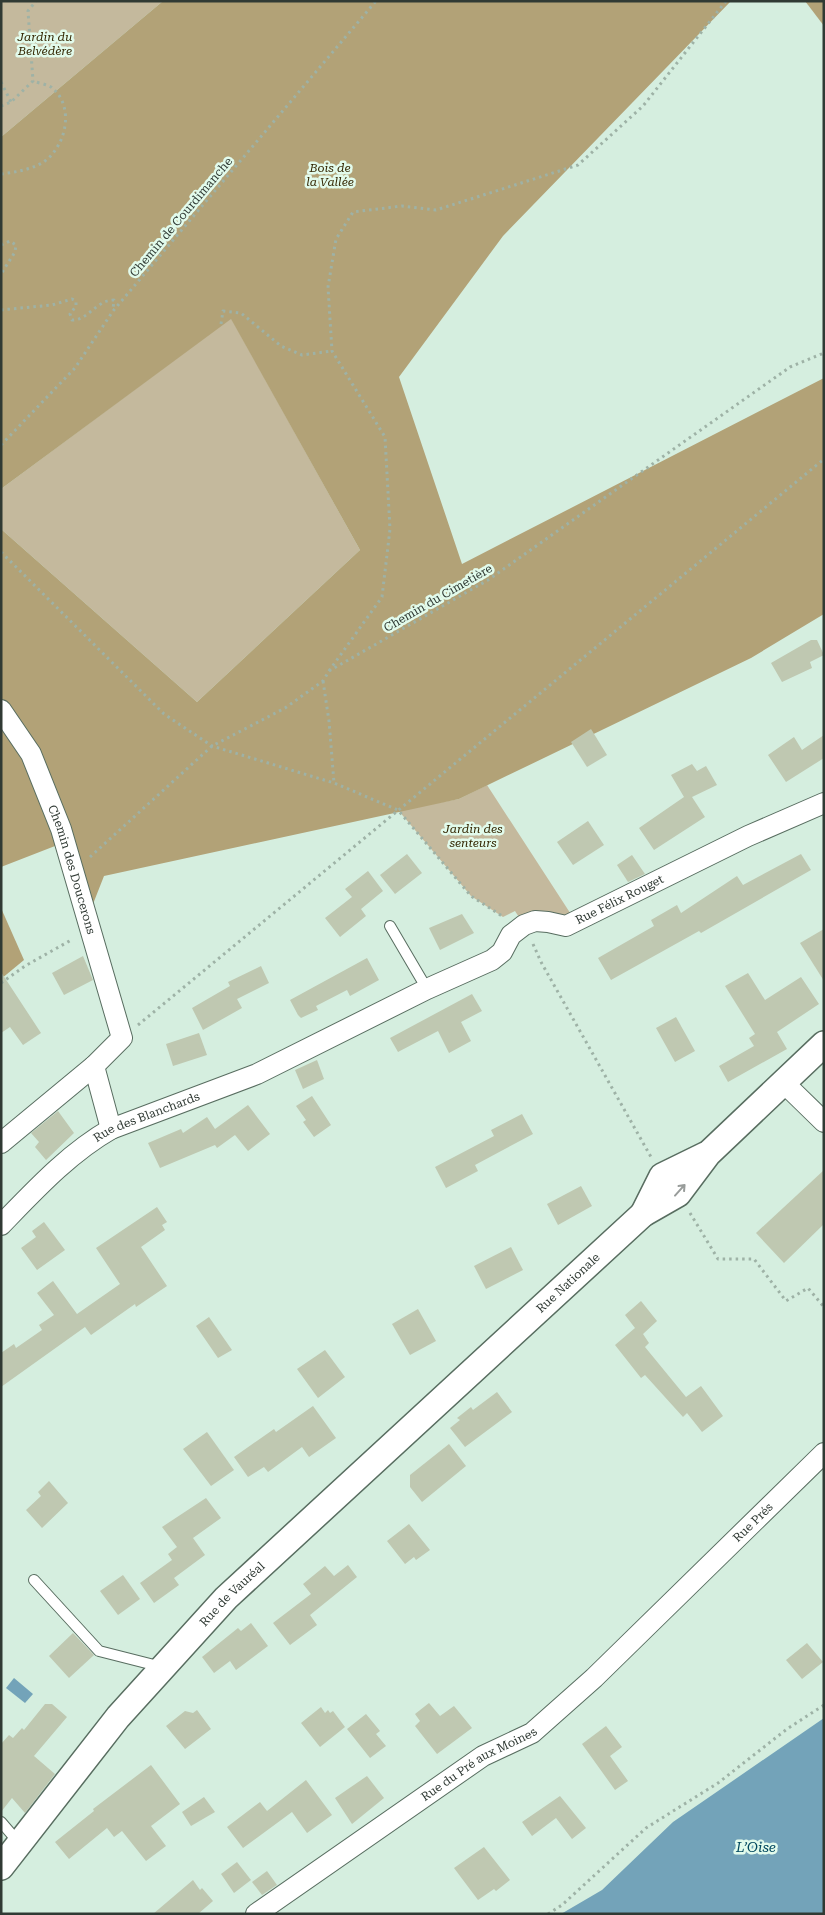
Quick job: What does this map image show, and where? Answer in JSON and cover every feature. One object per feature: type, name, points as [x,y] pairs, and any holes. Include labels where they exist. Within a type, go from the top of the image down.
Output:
[{"type":"street","name":"Chemin des Doucerons","points":[[1,710],[31,754],[61,829],[122,1038]]},
{"type":"street","name":"Rue Félix Rouget","points":[[524,925],[535,921],[566,926],[748,836],[824,803]]},
{"type":"street","points":[[427,989],[492,960],[502,952],[511,935],[524,925]]},
{"type":"street","name":"Rue des Blanchards","points":[[1,1225],[38,1188],[90,1141],[111,1129],[256,1074],[316,1046],[427,989]]},
{"type":"street","points":[[1,1143],[94,1066],[122,1038]]},
{"type":"street","name":"Rue Nationale","points":[[495,1351],[643,1214],[678,1194],[708,1154],[824,1044]]},
{"type":"street","name":"Rue des Blanchards","points":[[94,1066],[111,1129]]},
{"type":"street","points":[[783,1082],[824,1122]]},
{"type":"street","name":"Rue Nationale","points":[[643,1214],[662,1176],[708,1154]]},
{"type":"street","name":"Rue de Vauréal","points":[[1,1867],[118,1717],[226,1598],[495,1351]]},
{"type":"street","name":"Rue Prés","points":[[682,1590],[824,1453]]},
{"type":"street","name":"Rue du Pré aux Moines","points":[[256,1914],[483,1756],[532,1733],[594,1678],[682,1590]]},
{"type":"lane","points":[[390,926],[427,989]]},
{"type":"lane","points":[[34,1580],[99,1651],[162,1667]]},
{"type":"lane","points":[[1,1822],[19,1843]]},
{"type":"path","points":[[1,106],[11,102],[32,81],[28,11],[36,1]]},
{"type":"path","name":"Chemin de Courdimanche","points":[[1,445],[75,368],[113,312],[376,1]]},
{"type":"path","points":[[329,671],[382,597],[390,529],[385,437],[332,351],[328,287],[336,239],[353,212],[402,206],[436,210],[578,165],[642,106],[726,1]]},
{"type":"path","points":[[1,174],[21,172],[42,162],[56,150],[65,128],[66,111],[61,98],[50,86],[32,81]]},
{"type":"path","points":[[1,82],[11,102]]},
{"type":"path","points":[[1,245],[10,241],[16,245],[16,252],[1,274]]},
{"type":"path","points":[[1,310],[52,305],[72,299],[76,301],[70,314],[72,320],[79,320],[99,305],[114,300],[113,312]]},
{"type":"path","points":[[221,324],[223,310],[241,313],[281,346],[302,355],[332,351]]},
{"type":"path","name":"Chemin du Cimetière","points":[[73,872],[212,746],[285,708],[322,681],[329,671],[488,580],[790,367],[824,353]]},
{"type":"path","points":[[122,1038],[824,459]]},
{"type":"path","points":[[1,552],[164,714],[212,746],[334,783],[398,810],[471,896],[503,917],[516,911],[524,925]]},
{"type":"path","points":[[322,681],[329,721],[334,783]]},
{"type":"path","points":[[1,983],[25,966],[90,930]]},
{"type":"path","points":[[541,962],[643,1144]]},
{"type":"path","points":[[678,1194],[718,1259],[754,1259],[786,1301],[808,1288],[824,1307]]},
{"type":"path","points":[[548,1914],[590,1880],[646,1828],[718,1783],[788,1729],[824,1705]]},
{"type":"green space","name":"Jardin du Belvédère","points":[[1,1],[163,1],[1,137]]},
{"type":"green space","name":"Bois de la Vallée","points":[[163,1],[731,1],[503,236],[399,377],[462,564],[824,378],[824,614],[751,658],[459,799],[104,876],[82,932],[55,846],[1,867],[1,529],[197,702],[360,550],[231,319],[1,489],[1,137]]},
{"type":"green space","points":[[805,1],[824,1],[824,26]]},
{"type":"green space","points":[[231,318],[360,550],[197,702],[1,529],[1,489]]},
{"type":"green space","name":"Jardin des senteurs","points":[[487,785],[576,922],[524,925],[515,911],[503,917],[471,896],[398,810],[459,799]]},
{"type":"green space","points":[[1,908],[24,960],[1,979]]},
{"type":"water","points":[[14,1678],[33,1694],[25,1703],[6,1688]]},
{"type":"water","name":"L’Oise","points":[[824,1718],[824,1914],[561,1914],[602,1890],[673,1822]]},
{"type":"building","points":[[811,640],[817,640],[824,655],[810,662],[812,668],[782,682],[771,663]]},
{"type":"building","points":[[591,729],[607,755],[587,767],[571,742]]},
{"type":"building","points":[[824,735],[824,758],[786,782],[768,755],[794,737],[802,750]]},
{"type":"building","points":[[692,764],[697,771],[706,766],[717,785],[692,797],[705,817],[654,850],[639,828],[684,797],[671,775]]},
{"type":"building","points":[[588,821],[604,845],[573,865],[557,842]]},
{"type":"building","points":[[407,854],[422,873],[395,894],[380,875]]},
{"type":"building","points":[[801,854],[811,870],[701,933],[699,931],[611,980],[598,958],[654,926],[651,920],[677,905],[681,913],[737,876],[743,885]]},
{"type":"building","points":[[632,855],[645,874],[628,882],[617,865]]},
{"type":"building","points":[[368,871],[383,891],[361,909],[366,916],[340,937],[325,918],[352,897],[345,889]]},
{"type":"building","points":[[462,914],[474,933],[440,950],[429,928]]},
{"type":"building","points":[[824,929],[824,981],[800,943]]},
{"type":"building","points":[[83,956],[93,980],[64,995],[52,973]]},
{"type":"building","points":[[367,958],[379,980],[350,996],[347,990],[316,1006],[318,1010],[301,1018],[298,1015],[290,1000]]},
{"type":"building","points":[[261,966],[269,983],[237,999],[242,1008],[203,1030],[192,1008],[230,986],[228,982]]},
{"type":"building","points":[[1,972],[41,1033],[23,1045],[10,1027],[1,1033]]},
{"type":"building","points":[[748,973],[765,1000],[801,977],[819,1004],[777,1032],[787,1049],[728,1082],[719,1066],[754,1046],[749,1038],[755,1034],[725,986]]},
{"type":"building","points":[[472,994],[482,1011],[461,1022],[471,1041],[449,1053],[438,1031],[398,1052],[390,1038]]},
{"type":"building","points":[[676,1017],[695,1051],[675,1062],[656,1028]]},
{"type":"building","points":[[199,1033],[207,1055],[173,1066],[166,1044]]},
{"type":"building","points":[[317,1060],[324,1079],[303,1089],[295,1070]]},
{"type":"building","points":[[312,1096],[331,1125],[314,1137],[303,1122],[306,1120],[296,1106]]},
{"type":"building","points":[[248,1105],[270,1134],[248,1151],[235,1135],[217,1148],[215,1145],[160,1168],[148,1143],[181,1129],[183,1133],[207,1117],[215,1129]]},
{"type":"building","points":[[58,1111],[74,1133],[46,1160],[35,1147],[39,1142],[31,1133]]},
{"type":"building","points":[[522,1114],[533,1134],[475,1165],[478,1171],[446,1188],[435,1167],[494,1136],[491,1130]]},
{"type":"building","points":[[824,1170],[824,1224],[784,1263],[756,1233]]},
{"type":"building","points":[[581,1186],[592,1206],[558,1225],[547,1204]]},
{"type":"building","points":[[157,1207],[167,1222],[162,1225],[165,1230],[141,1247],[167,1286],[136,1307],[135,1304],[91,1335],[85,1327],[1,1387],[1,1353],[14,1344],[16,1348],[42,1330],[39,1325],[54,1315],[37,1293],[53,1281],[77,1314],[120,1284],[96,1248]]},
{"type":"building","points":[[44,1222],[65,1250],[37,1270],[21,1248],[36,1237],[32,1231]]},
{"type":"building","points":[[511,1247],[523,1270],[486,1289],[474,1266]]},
{"type":"building","points":[[641,1301],[657,1321],[643,1334],[649,1343],[645,1347],[686,1397],[701,1386],[723,1416],[702,1432],[687,1413],[683,1417],[645,1375],[641,1378],[615,1345],[635,1328],[625,1315]]},
{"type":"building","points":[[418,1309],[436,1341],[410,1355],[392,1324]]},
{"type":"building","points":[[209,1317],[232,1350],[218,1358],[196,1326]]},
{"type":"building","points":[[325,1350],[345,1377],[318,1398],[297,1369]]},
{"type":"building","points":[[497,1392],[512,1412],[465,1447],[450,1428],[460,1420],[457,1418],[471,1407],[473,1410]]},
{"type":"building","points":[[313,1406],[336,1438],[309,1457],[302,1447],[268,1472],[264,1467],[248,1477],[234,1457],[274,1429],[276,1432]]},
{"type":"building","points":[[207,1432],[234,1470],[211,1486],[183,1449]]},
{"type":"building","points":[[449,1444],[466,1466],[422,1502],[410,1487],[410,1475]]},
{"type":"building","points":[[49,1481],[68,1503],[42,1528],[26,1510],[41,1496],[38,1492]]},
{"type":"building","points":[[206,1498],[221,1518],[193,1538],[205,1555],[174,1578],[179,1585],[154,1603],[140,1583],[172,1560],[168,1554],[177,1547],[162,1527]]},
{"type":"building","points":[[409,1524],[430,1550],[416,1560],[414,1557],[405,1564],[387,1541]]},
{"type":"building","points":[[348,1565],[357,1577],[310,1615],[317,1625],[290,1645],[273,1623],[311,1594],[303,1584],[325,1566],[334,1576]]},
{"type":"building","points":[[123,1575],[140,1599],[118,1615],[100,1591]]},
{"type":"building","points":[[251,1623],[268,1646],[236,1670],[230,1661],[214,1673],[202,1657],[238,1628],[241,1631]]},
{"type":"building","points":[[73,1633],[94,1655],[69,1678],[49,1656]]},
{"type":"building","points":[[807,1643],[823,1662],[802,1679],[786,1660]]},
{"type":"building","points":[[429,1703],[440,1716],[454,1706],[472,1728],[437,1754],[415,1726],[420,1721],[415,1714]]},
{"type":"building","points":[[45,1704],[52,1704],[67,1717],[34,1756],[55,1774],[25,1813],[12,1798],[1,1812],[1,1744],[9,1735],[13,1738],[22,1728],[24,1730]]},
{"type":"building","points":[[321,1707],[325,1713],[328,1710],[330,1713],[333,1711],[345,1727],[320,1747],[301,1723]]},
{"type":"building","points":[[197,1710],[211,1729],[185,1749],[166,1726],[185,1711],[193,1713]]},
{"type":"building","points":[[366,1714],[380,1731],[376,1734],[386,1746],[370,1758],[347,1729]]},
{"type":"building","points":[[606,1726],[622,1747],[610,1756],[628,1781],[615,1790],[582,1744]]},
{"type":"building","points":[[151,1765],[180,1804],[151,1826],[166,1846],[146,1861],[122,1831],[114,1837],[107,1828],[69,1859],[55,1842],[94,1811],[93,1809]]},
{"type":"building","points":[[367,1776],[384,1798],[352,1824],[335,1798]]},
{"type":"building","points":[[306,1780],[332,1815],[307,1833],[292,1812],[243,1848],[227,1827],[260,1802],[267,1811]]},
{"type":"building","points":[[560,1796],[586,1828],[572,1839],[556,1818],[532,1836],[522,1822]]},
{"type":"building","points":[[204,1797],[215,1812],[191,1826],[182,1812]]},
{"type":"building","points":[[484,1847],[510,1880],[496,1891],[494,1889],[478,1900],[454,1868]]},
{"type":"building","points":[[237,1862],[251,1880],[234,1893],[221,1874]]},
{"type":"building","points":[[267,1871],[277,1885],[262,1895],[252,1882]]},
{"type":"building","points":[[193,1880],[200,1890],[202,1888],[213,1901],[198,1914],[153,1914]]}]
